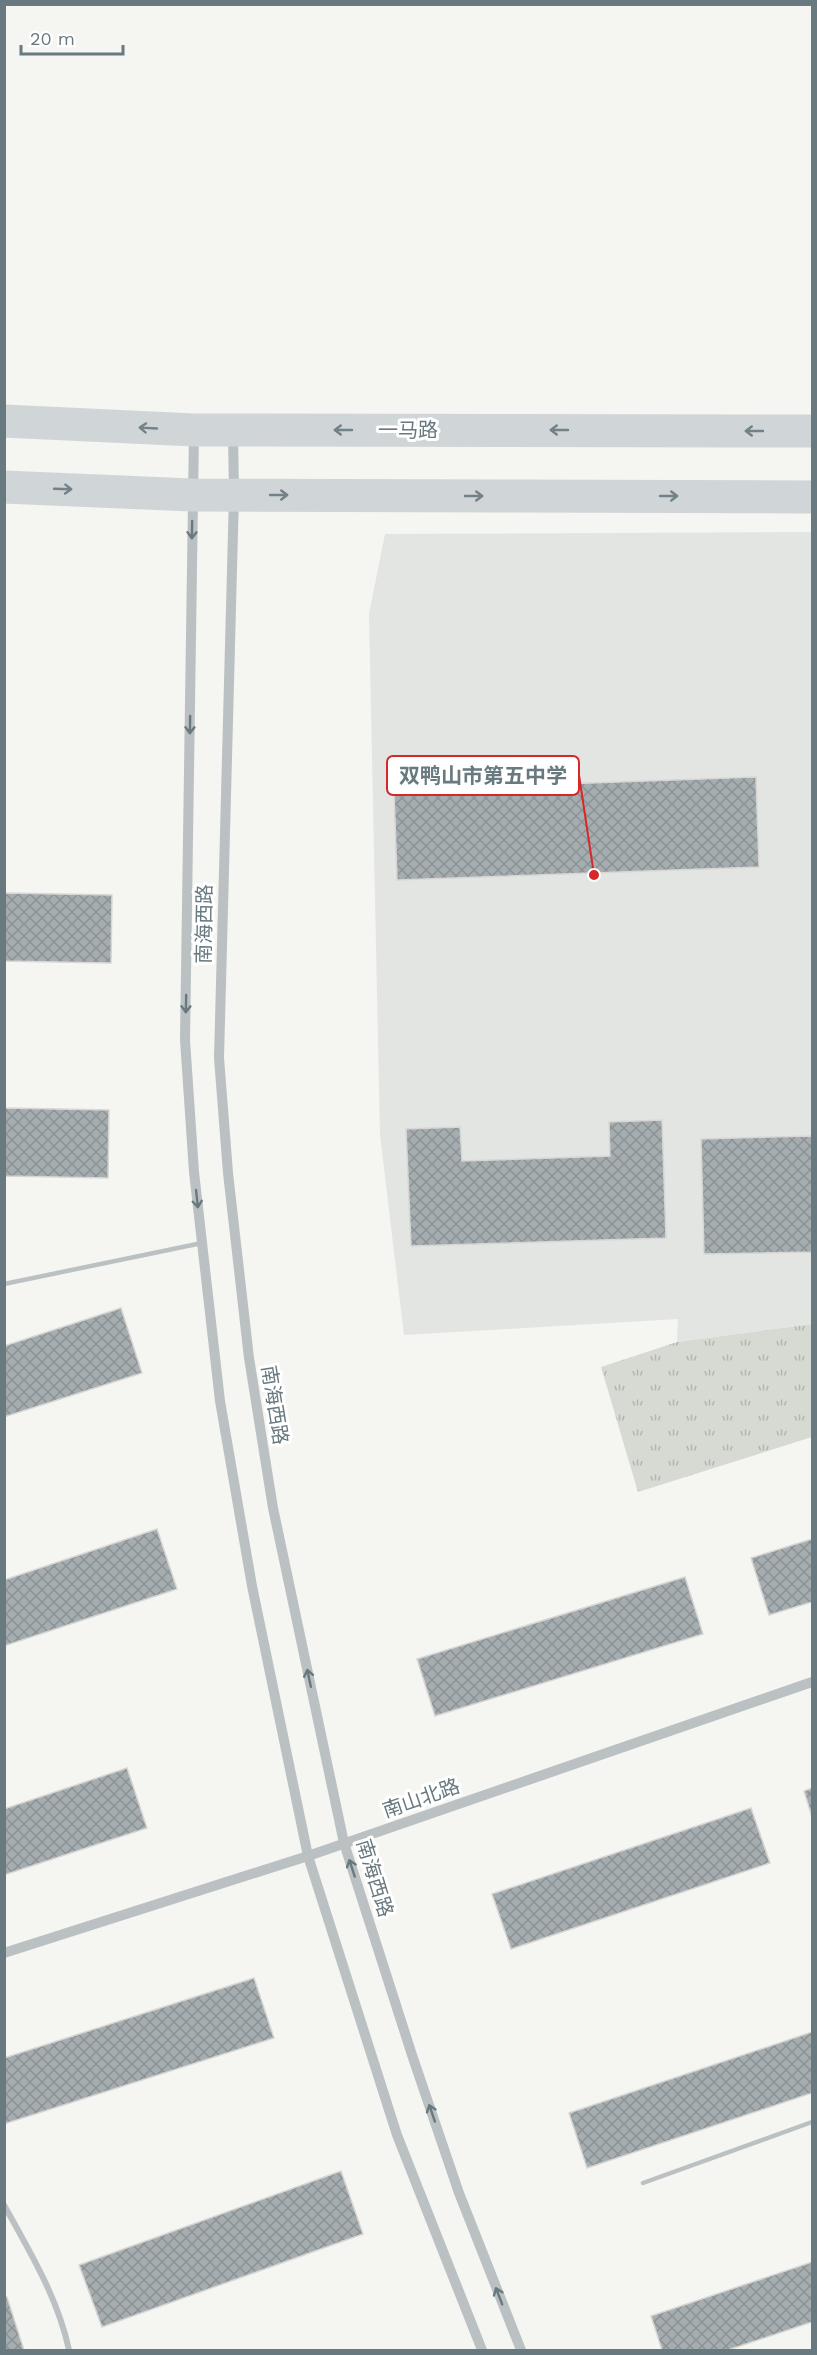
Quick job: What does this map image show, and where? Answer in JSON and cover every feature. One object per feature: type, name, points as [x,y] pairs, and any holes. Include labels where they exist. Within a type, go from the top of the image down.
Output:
[{"type":"main road","name":"一马路","points":[[4,421],[194,430],[813,431]]},
{"type":"main road","points":[[4,487],[192,495],[813,497]]},
{"type":"street","name":"南海西路","points":[[233,429],[234,495],[219,1058],[228,1173],[249,1358],[273,1508],[344,1843],[459,2193],[521,2350]]},
{"type":"street","name":"南海西路","points":[[194,430],[185,1040],[194,1172],[220,1401],[250,1574],[308,1856],[397,2135],[482,2350]]},
{"type":"street","name":"南山北路","points":[[4,1953],[308,1856],[813,1682]]},
{"type":"street","points":[[4,2205],[43,2276],[66,2336],[69,2350]]},
{"type":"lane","points":[[4,1284],[202,1243]]},
{"type":"lane","points":[[643,2183],[813,2122]]},
{"type":"shaded area","points":[[812,532],[812,1324],[677,1342],[678,1319],[404,1335],[380,1135],[369,614],[385,534]]},
{"type":"green space","points":[[812,1324],[812,1437],[638,1492],[601,1367],[677,1342]]},
{"type":"building","points":[[756,777],[759,867],[397,880],[394,790]]},
{"type":"building","points":[[4,893],[112,895],[111,963],[4,961]]},
{"type":"building","points":[[4,1108],[109,1110],[108,1178],[4,1176]]},
{"type":"building","points":[[662,1120],[666,1238],[411,1246],[406,1129],[460,1127],[462,1161],[610,1156],[609,1122]]},
{"type":"building","points":[[812,1136],[812,1252],[704,1254],[701,1139]]},
{"type":"building","points":[[121,1308],[142,1373],[4,1417],[4,1346]]},
{"type":"building","points":[[157,1529],[177,1589],[4,1646],[4,1580]]},
{"type":"building","points":[[812,1539],[812,1602],[769,1615],[751,1558]]},
{"type":"building","points":[[685,1577],[703,1634],[435,1716],[417,1659]]},
{"type":"building","points":[[127,1768],[147,1828],[4,1875],[4,1809]]},
{"type":"building","points":[[812,1788],[812,1817],[804,1791]]},
{"type":"building","points":[[751,1808],[770,1863],[511,1949],[492,1894]]},
{"type":"building","points":[[254,1978],[274,2038],[4,2124],[4,2058]]},
{"type":"building","points":[[812,2032],[812,2093],[587,2168],[569,2113]]},
{"type":"building","points":[[341,2171],[363,2234],[102,2327],[79,2265]]},
{"type":"building","points":[[812,2262],[812,2322],[728,2350],[662,2350],[651,2316]]},
{"type":"building","points":[[4,2297],[7,2297],[24,2350],[4,2350]]},
{"type":"place","name":"双鸭山市第五中学","points":[[594,875]]}]
